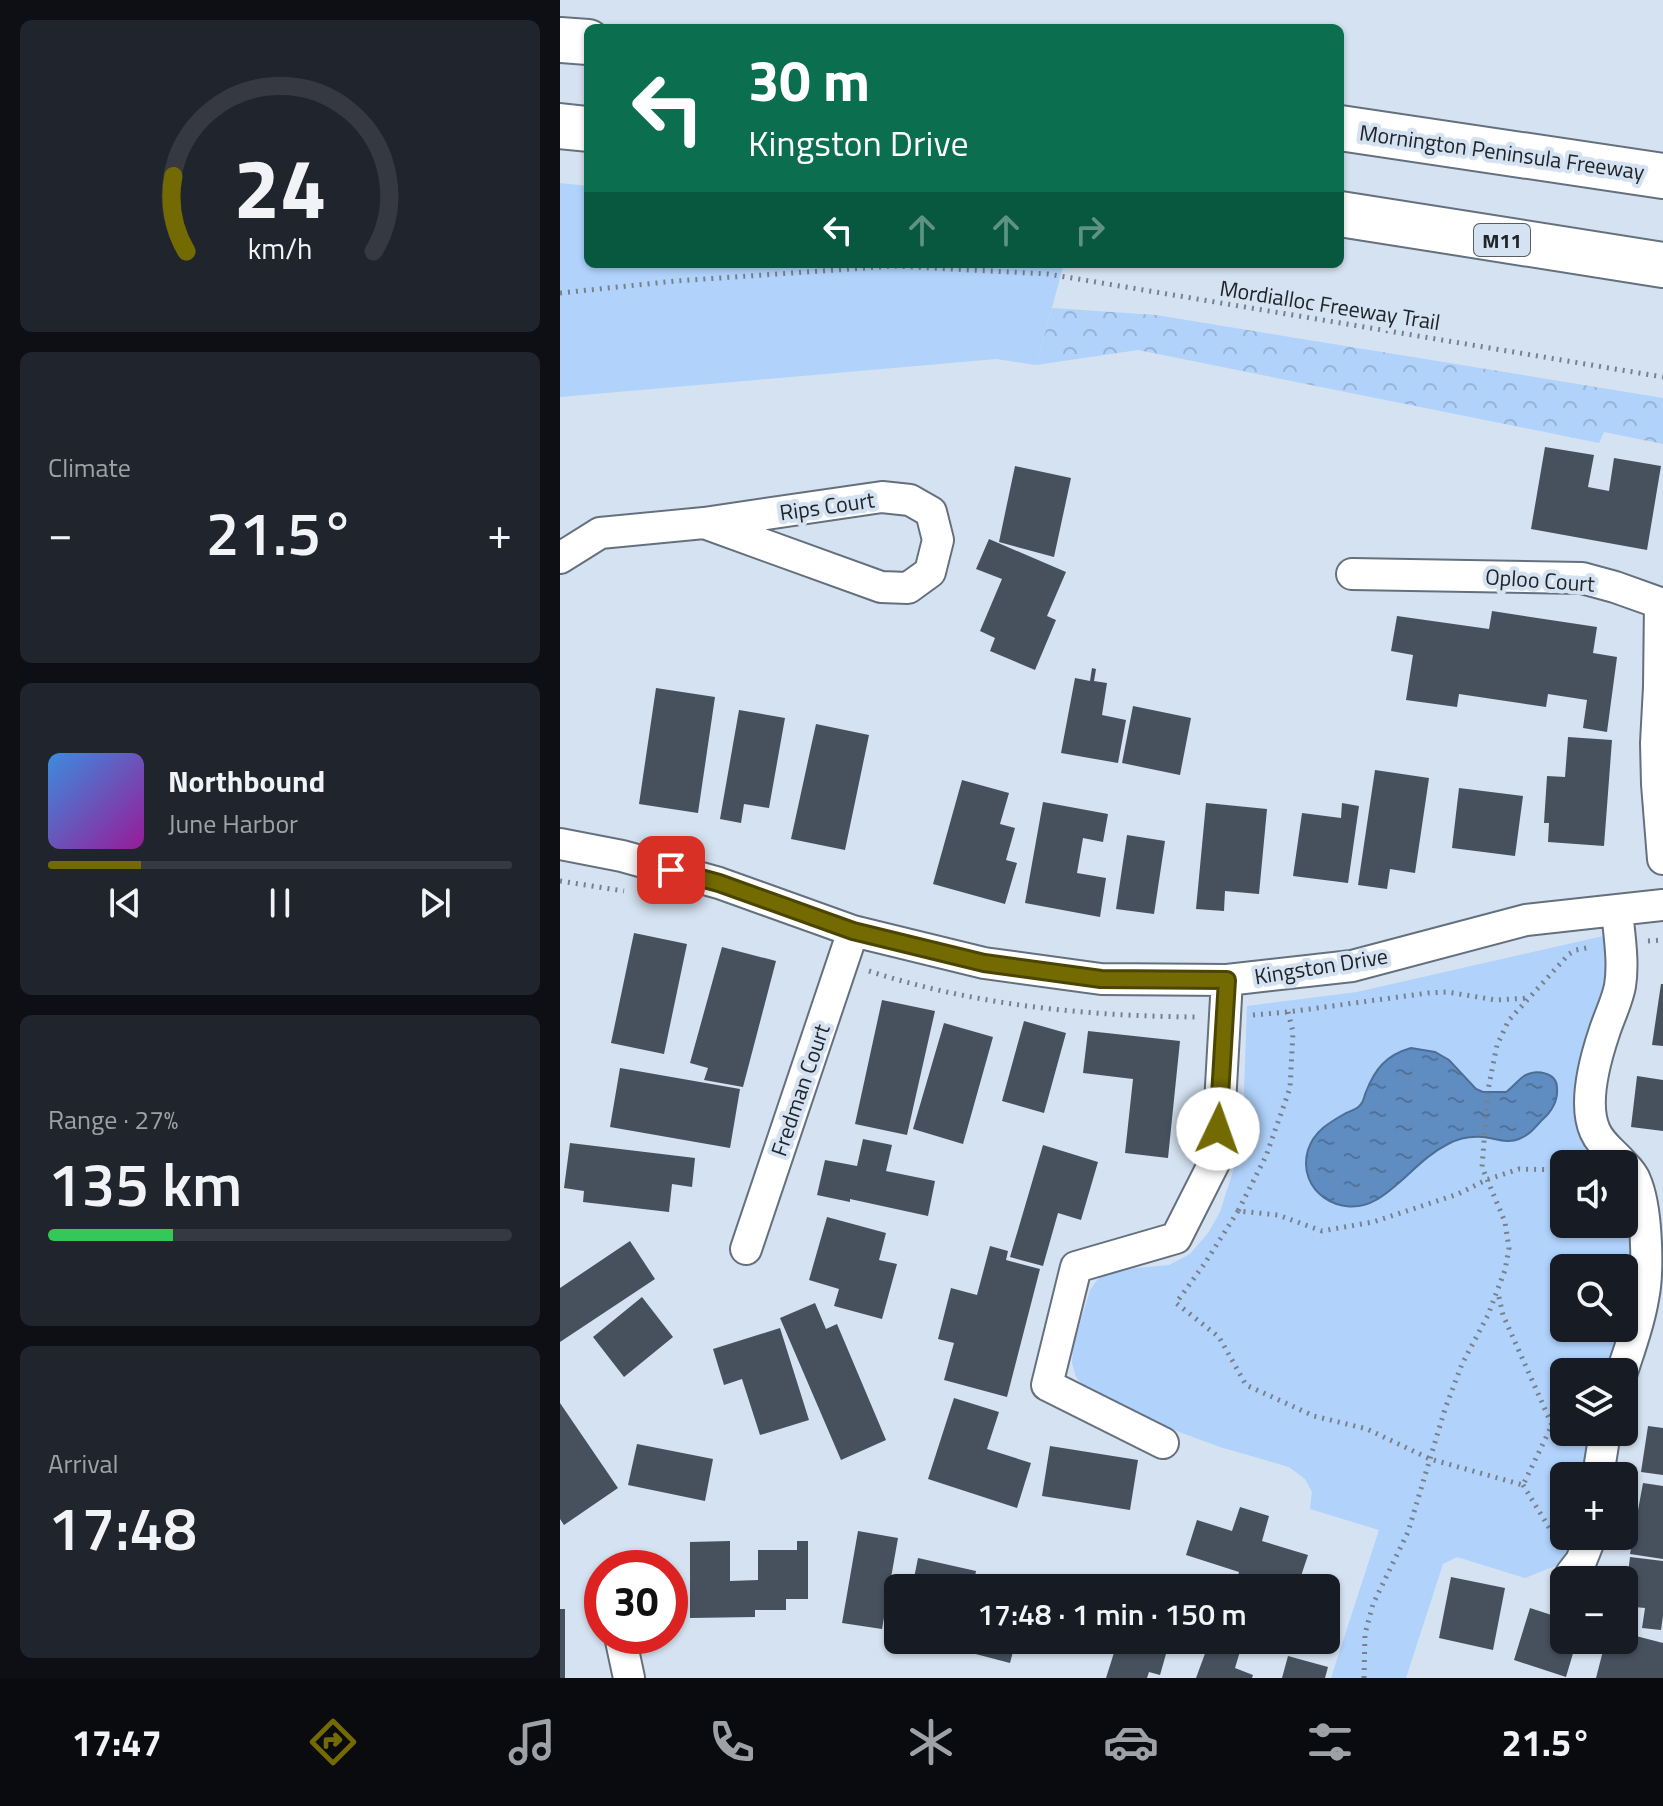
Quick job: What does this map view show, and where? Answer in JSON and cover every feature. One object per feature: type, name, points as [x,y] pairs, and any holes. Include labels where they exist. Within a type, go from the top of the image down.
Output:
[{"type":"highway","points":[[560,40],[584,42]]},
{"type":"highway","points":[[560,126],[584,129]]},
{"type":"highway","name":"Mornington Peninsula Freeway","points":[[1344,129],[1663,176]]},
{"type":"highway","name":"M11","points":[[1344,215],[1663,265]]},
{"type":"street","name":"Rips Court","points":[[560,558],[600,533],[704,523],[882,497],[910,500],[931,512],[938,540],[930,572],[908,588],[881,587],[704,523]]},
{"type":"street","name":"Oploo Court","points":[[1352,574],[1582,578],[1660,603],[1656,743],[1663,859]]},
{"type":"street","name":"Kingston Drive","points":[[560,844],[622,856],[719,883],[853,931],[984,963],[1101,979],[1227,980],[1352,966],[1526,920],[1663,905]]},
{"type":"street","points":[[1608,1150],[1594,1131],[1590,1090],[1604,1032],[1621,982],[1617,910]]},
{"type":"street","name":"Fredman Court","points":[[746,1249],[853,931]]},
{"type":"street","points":[[1163,1443],[1047,1385],[1076,1267],[1176,1238],[1217,1157],[1227,980]]},
{"type":"street","points":[[1627,1358],[1644,1296],[1646,1267],[1644,1215],[1638,1187]]},
{"type":"street","points":[[624,1654],[629,1678]]},
{"type":"path","name":"Mordialloc Freeway Trail","points":[[560,293],[676,281],[865,268]]},
{"type":"path","name":"Mordialloc Freeway Trail","points":[[932,268],[1048,274],[1663,377]]},
{"type":"path","points":[[560,881],[636,894]]},
{"type":"path","points":[[1364,1678],[1365,1634],[1373,1604],[1408,1532],[1445,1409],[1505,1270],[1509,1248],[1505,1222],[1482,1167],[1488,1090],[1497,1045],[1509,1020],[1556,969]]},
{"type":"path","points":[[1529,998],[1496,1000],[1447,992],[1288,1012],[1293,1032],[1290,1088],[1266,1156],[1238,1211],[1176,1303],[1219,1337],[1246,1385],[1314,1416],[1367,1429],[1430,1459],[1523,1485],[1563,1551],[1568,1566]]},
{"type":"path","points":[[1238,1211],[1278,1215],[1322,1231],[1373,1222],[1458,1194],[1519,1169],[1550,1170]]},
{"type":"path","points":[[1498,1292],[1503,1315],[1552,1425],[1523,1485]]},
{"type":"green space","points":[[560,183],[584,186],[584,268],[1063,268],[1036,365],[996,359],[560,397]]},
{"type":"green space","points":[[1052,308],[1156,315],[1663,398],[1663,444],[1604,432],[1599,443],[1138,350],[1036,365]]},
{"type":"green space","points":[[1608,935],[1608,978],[1576,1104],[1577,1127],[1593,1150],[1550,1150],[1550,1238],[1631,1238],[1632,1254],[1550,1254],[1550,1342],[1619,1342],[1613,1358],[1550,1358],[1550,1446],[1590,1446],[1588,1462],[1550,1462],[1550,1550],[1570,1550],[1555,1566],[1525,1578],[1457,1557],[1443,1564],[1406,1678],[1331,1678],[1379,1530],[1310,1509],[1312,1492],[1305,1479],[1289,1467],[1220,1447],[1106,1405],[1088,1392],[1076,1377],[1072,1363],[1073,1346],[1090,1290],[1098,1279],[1114,1270],[1169,1265],[1190,1254],[1208,1233],[1220,1212],[1234,1168],[1243,1120],[1247,1006],[1357,992]]},
{"type":"water","points":[[1411,1048],[1435,1052],[1449,1060],[1476,1089],[1483,1092],[1506,1092],[1524,1076],[1545,1073],[1556,1083],[1555,1102],[1545,1117],[1523,1137],[1510,1141],[1474,1137],[1452,1142],[1429,1156],[1376,1200],[1349,1206],[1324,1198],[1309,1178],[1306,1165],[1311,1143],[1318,1132],[1360,1106],[1373,1076],[1382,1064]]},
{"type":"building","points":[[1545,447],[1594,455],[1588,487],[1609,491],[1614,458],[1661,466],[1647,550],[1531,529]]},
{"type":"building","points":[[1015,466],[1071,478],[1054,557],[999,542]]},
{"type":"building","points":[[989,539],[1066,572],[1047,616],[1056,620],[1035,670],[990,651],[995,638],[980,631],[1002,579],[976,569]]},
{"type":"building","points":[[1492,611],[1597,627],[1593,653],[1617,657],[1607,732],[1583,728],[1587,700],[1548,694],[1546,707],[1459,694],[1457,707],[1406,700],[1413,655],[1391,651],[1397,616],[1489,629]]},
{"type":"building","points":[[1092,668],[1096,669],[1094,681],[1107,683],[1102,715],[1126,720],[1118,763],[1061,753],[1075,678],[1090,681]]},
{"type":"building","points":[[656,688],[715,697],[698,813],[639,804]]},
{"type":"building","points":[[1133,706],[1191,718],[1180,775],[1122,763]]},
{"type":"building","points":[[739,710],[785,718],[769,808],[744,804],[741,823],[720,819]]},
{"type":"building","points":[[816,724],[869,735],[845,850],[791,839]]},
{"type":"building","points":[[1568,737],[1612,740],[1604,846],[1548,842],[1549,823],[1544,823],[1547,776],[1565,777]]},
{"type":"building","points":[[1375,770],[1429,778],[1415,873],[1390,869],[1387,889],[1358,885]]},
{"type":"building","points":[[962,780],[1009,793],[1000,824],[1015,828],[1006,860],[1017,863],[1005,904],[933,884]]},
{"type":"building","points":[[1459,788],[1523,796],[1515,856],[1452,848]]},
{"type":"building","points":[[1043,802],[1108,814],[1103,842],[1083,838],[1077,873],[1106,878],[1100,917],[1025,903]]},
{"type":"building","points":[[1206,803],[1267,809],[1259,894],[1225,891],[1224,911],[1196,909]]},
{"type":"building","points":[[1342,803],[1359,806],[1348,883],[1293,876],[1302,813],[1341,818]]},
{"type":"building","points":[[1127,835],[1165,841],[1154,914],[1116,909]]},
{"type":"building","points":[[634,933],[687,944],[664,1054],[611,1043]]},
{"type":"building","points":[[722,947],[776,961],[743,1087],[704,1080],[708,1068],[690,1063]]},
{"type":"building","points":[[1663,984],[1663,1046],[1652,1045]]},
{"type":"building","points":[[882,1000],[935,1011],[907,1135],[855,1124]]},
{"type":"building","points":[[1024,1021],[1066,1033],[1044,1113],[1002,1101]]},
{"type":"building","points":[[944,1023],[993,1037],[963,1144],[913,1129]]},
{"type":"building","points":[[1088,1031],[1180,1041],[1168,1158],[1125,1153],[1133,1079],[1083,1073]]},
{"type":"building","points":[[620,1068],[740,1089],[730,1148],[610,1127]]},
{"type":"building","points":[[1637,1076],[1663,1080],[1663,1131],[1631,1127]]},
{"type":"building","points":[[863,1139],[892,1145],[886,1171],[935,1181],[928,1216],[817,1195],[825,1160],[857,1166]]},
{"type":"building","points":[[570,1143],[695,1158],[692,1187],[672,1184],[669,1212],[583,1202],[584,1191],[564,1188]]},
{"type":"building","points":[[1043,1145],[1098,1162],[1081,1220],[1058,1213],[1043,1266],[1010,1257]]},
{"type":"building","points":[[827,1217],[886,1233],[879,1260],[897,1264],[882,1319],[834,1306],[839,1289],[809,1280]]},
{"type":"building","points":[[630,1241],[655,1279],[560,1342],[560,1288]]},
{"type":"building","points":[[990,1246],[1008,1251],[1006,1260],[1040,1269],[1007,1397],[944,1380],[954,1343],[938,1339],[951,1288],[977,1295]]},
{"type":"building","points":[[642,1297],[673,1337],[624,1377],[593,1337]]},
{"type":"building","points":[[815,1303],[826,1329],[837,1324],[886,1440],[841,1460],[780,1318]]},
{"type":"building","points":[[780,1328],[809,1420],[760,1435],[742,1379],[724,1385],[713,1349]]},
{"type":"building","points":[[954,1398],[999,1412],[987,1449],[1031,1463],[1017,1508],[928,1479]]},
{"type":"building","points":[[560,1403],[618,1488],[564,1525],[560,1519]]},
{"type":"building","points":[[1648,1426],[1663,1428],[1663,1475],[1641,1472]]},
{"type":"building","points":[[637,1444],[713,1459],[705,1501],[628,1485]]},
{"type":"building","points":[[1050,1446],[1138,1460],[1130,1510],[1042,1496]]},
{"type":"building","points":[[1643,1483],[1663,1486],[1663,1559],[1630,1554],[1631,1550],[1638,1550],[1638,1510]]},
{"type":"building","points":[[1240,1507],[1269,1516],[1262,1541],[1308,1555],[1302,1574],[1238,1574],[1186,1555],[1197,1520],[1232,1531]]},
{"type":"building","points":[[858,1531],[898,1538],[892,1574],[884,1574],[882,1629],[842,1623]]},
{"type":"building","points":[[730,1541],[730,1581],[758,1580],[758,1550],[797,1550],[797,1541],[808,1541],[808,1599],[786,1599],[786,1610],[755,1610],[755,1617],[690,1618],[690,1542]]},
{"type":"building","points":[[1630,1557],[1663,1561],[1661,1630],[1642,1628],[1645,1608],[1638,1607],[1638,1566],[1629,1566]]},
{"type":"building","points":[[918,1558],[976,1571],[975,1574],[915,1574]]},
{"type":"building","points":[[1451,1577],[1505,1588],[1493,1650],[1439,1638]]},
{"type":"building","points":[[1530,1608],[1550,1614],[1550,1654],[1573,1654],[1566,1677],[1514,1660]]},
{"type":"building","points":[[560,1609],[565,1609],[565,1678],[560,1678]]},
{"type":"building","points":[[1638,1637],[1663,1643],[1663,1678],[1596,1678],[1602,1654],[1638,1654]]},
{"type":"building","points":[[976,1654],[1012,1654],[1010,1663]]},
{"type":"building","points":[[1114,1654],[1166,1654],[1160,1675],[1149,1672],[1147,1678],[1106,1678]]},
{"type":"building","points":[[1205,1654],[1239,1654],[1235,1668],[1253,1675],[1252,1678],[1196,1678]]},
{"type":"building","points":[[1288,1656],[1328,1667],[1325,1678],[1282,1678]]},
{"type":"route","points":[[671,870],[719,883],[853,931],[984,963],[1101,979],[1227,980],[1218,1129]]}]
